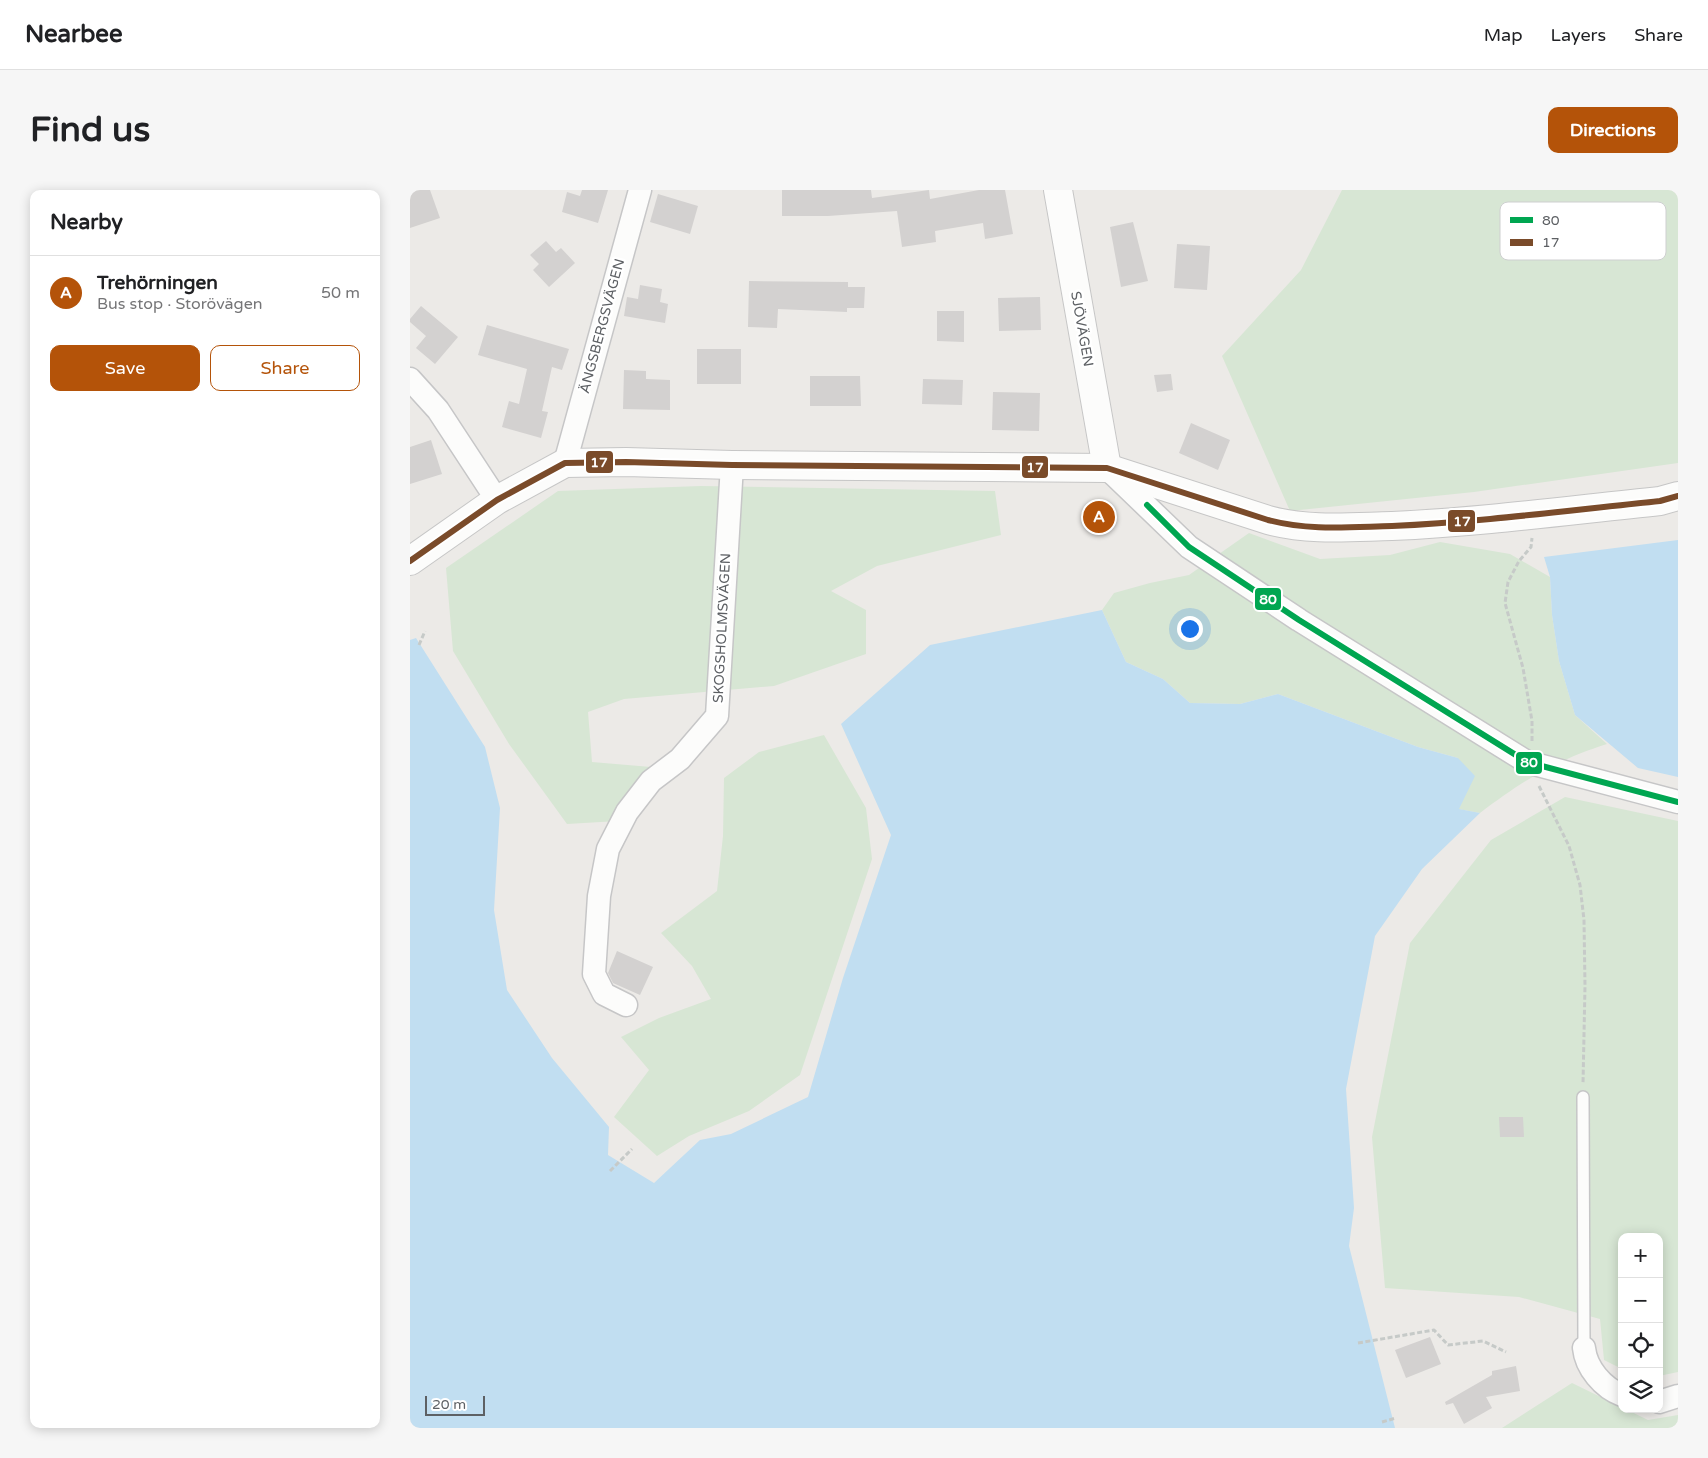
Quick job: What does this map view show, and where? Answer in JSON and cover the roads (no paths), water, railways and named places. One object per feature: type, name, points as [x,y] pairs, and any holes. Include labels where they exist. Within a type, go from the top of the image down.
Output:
[{"type":"street","name":"ÄNGSBERGSVÄGEN","points":[[565,463],[640,190]]},
{"type":"street","name":"SJÖVÄGEN","points":[[1058,190],[1107,468]]},
{"type":"street","points":[[410,379],[438,410],[497,500]]},
{"type":"street","points":[[410,561],[497,500],[565,463],[626,462],[732,465],[1107,468],[1276,522],[1315,529],[1453,523],[1660,501],[1678,496]]},
{"type":"street","name":"SKOGSHOLMSVÄGEN","points":[[626,1005],[604,994],[594,974],[599,896],[604,868],[608,849],[627,812],[651,781],[680,758],[717,716],[732,465]]},
{"type":"street","points":[[1107,468],[1190,547],[1299,620],[1527,762],[1678,802]]},
{"type":"street","points":[[1584,1348],[1585,1359],[1608,1390],[1618,1393]]},
{"type":"street","points":[[1663,1401],[1678,1396]]},
{"type":"lane","points":[[1583,1097],[1584,1348]]},
{"type":"water","points":[[1678,540],[1678,777],[1638,768],[1575,715],[1559,661],[1552,615],[1550,577],[1544,557]]},
{"type":"water","points":[[1102,610],[1126,662],[1163,679],[1190,703],[1240,704],[1278,694],[1418,747],[1458,758],[1475,776],[1459,809],[1480,813],[1422,869],[1375,936],[1346,1089],[1354,1208],[1349,1246],[1395,1428],[410,1428],[410,640],[416,638],[485,747],[500,808],[494,910],[507,990],[552,1058],[609,1127],[608,1155],[654,1183],[700,1140],[731,1134],[808,1097],[843,978],[891,835],[841,724],[930,645]]},
{"type":"place","name":"Trehörningen","points":[[1099,517]]}]
